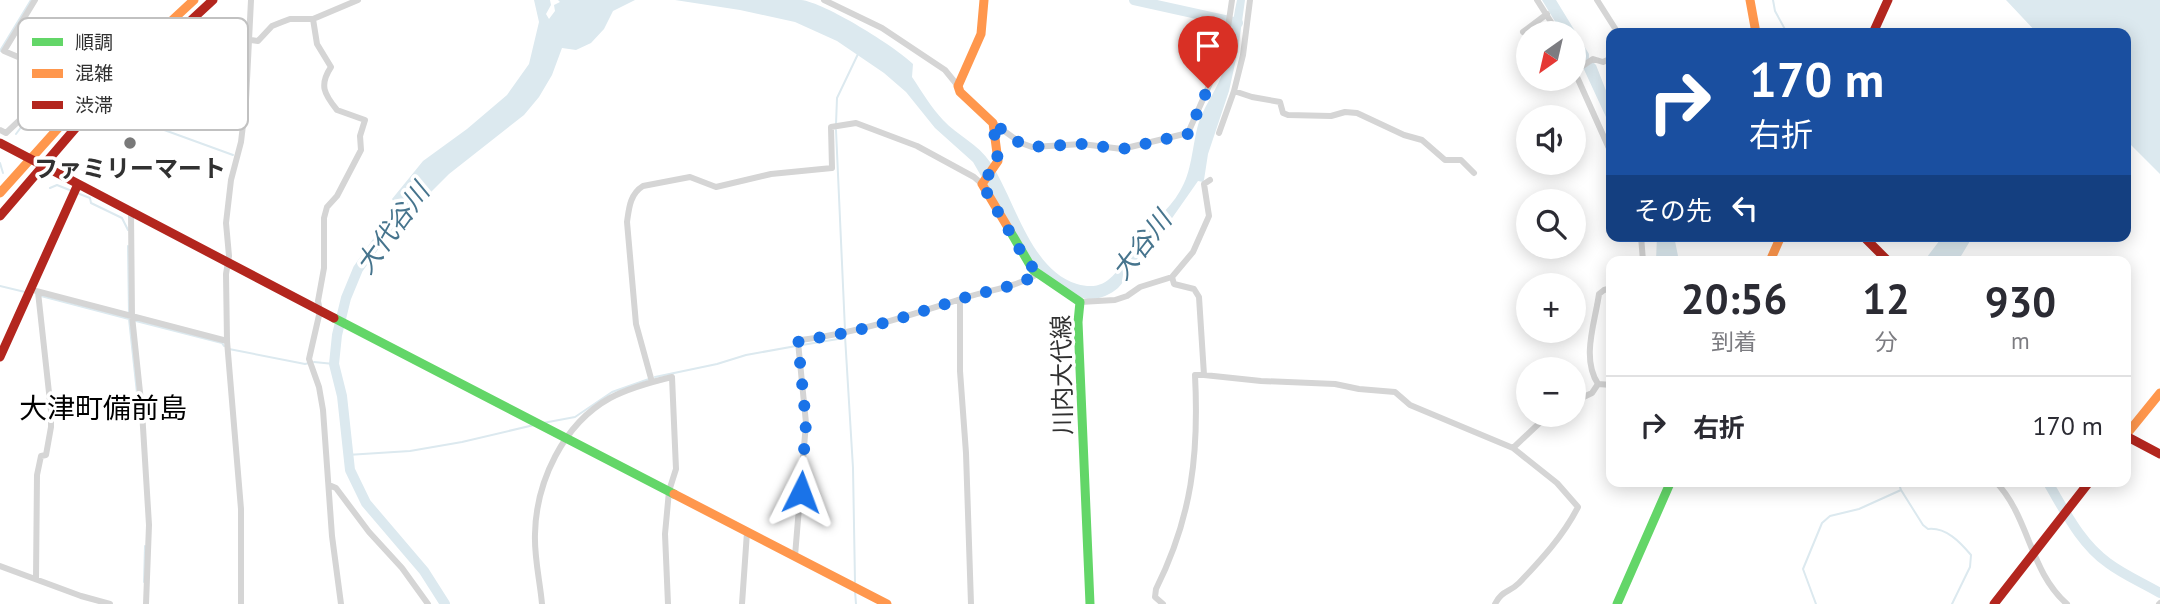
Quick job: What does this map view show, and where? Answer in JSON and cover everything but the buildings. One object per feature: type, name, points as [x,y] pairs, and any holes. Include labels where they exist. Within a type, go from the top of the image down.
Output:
[{"type":"main road","points":[[175,18],[194,0]]},
{"type":"main road","points":[[193,18],[213,0]]},
{"type":"main road","points":[[982,182],[998,161],[993,123],[960,92],[958,86],[985,19],[984,0]]},
{"type":"main road","points":[[1750,0],[1755,28]]},
{"type":"main road","points":[[1875,28],[1888,0]]},
{"type":"main road","points":[[0,194],[58,130]]},
{"type":"main road","points":[[0,216],[74,130]]},
{"type":"main road","points":[[0,143],[228,264],[887,604]]},
{"type":"main road","name":"川内大代線","points":[[982,182],[1024,257],[1038,274],[1081,303],[1078,322],[1090,604]]},
{"type":"main road","points":[[0,358],[35,290],[78,184]]},
{"type":"main road","points":[[1869,242],[1883,256]]},
{"type":"main road","points":[[2131,429],[2160,394]]},
{"type":"main road","points":[[2131,438],[2160,454]]},
{"type":"main road","points":[[1617,604],[1668,487]]},
{"type":"main road","points":[[1994,604],[2086,487]]},
{"type":"street","points":[[24,18],[35,0]]},
{"type":"street","points":[[248,71],[251,0]]},
{"type":"street","points":[[251,40],[258,41],[272,26],[290,19],[313,19],[358,0]]},
{"type":"street","points":[[824,0],[882,28],[945,70],[958,86]]},
{"type":"street","points":[[993,123],[1021,144],[1032,147],[1082,144],[1122,149],[1185,135],[1190,131],[1219,63],[1232,0]]},
{"type":"street","points":[[1219,134],[1243,55],[1250,0]]},
{"type":"street","points":[[1537,0],[1551,21]]},
{"type":"street","points":[[1597,0],[1615,28]]},
{"type":"street","points":[[1538,21],[1547,14]]},
{"type":"street","points":[[313,19],[317,44],[331,67],[323,81],[323,87],[337,110],[365,120],[360,136],[360,150],[337,196],[327,207],[324,218],[324,268],[318,301],[323,312],[309,359],[319,387],[323,410],[331,536],[341,604]]},
{"type":"street","points":[[18,28],[4,51],[18,57]]},
{"type":"street","points":[[1586,63],[1593,59],[1606,61]]},
{"type":"street","points":[[1234,91],[1280,102],[1283,113],[1288,115],[1331,116],[1345,112],[1365,116],[1404,135],[1422,140],[1445,160],[1461,160],[1474,173]]},
{"type":"street","points":[[1585,91],[1606,141]]},
{"type":"street","points":[[0,130],[6,133],[18,122]]},
{"type":"street","points":[[652,382],[636,324],[628,235],[629,206],[638,189],[690,177],[716,187],[771,174],[832,168],[831,127],[856,123],[909,142],[982,182]]},
{"type":"street","points":[[241,604],[241,509],[227,341],[226,223],[230,180],[242,130]]},
{"type":"street","points":[[1081,303],[1115,300],[1140,287],[1172,277],[1203,232],[1209,209],[1203,191],[1204,184],[1210,180]]},
{"type":"street","points":[[131,213],[132,316],[142,411],[149,525],[146,604]]},
{"type":"street","points":[[795,556],[806,423],[798,342],[850,332],[1000,290],[1038,274]]},
{"type":"street","points":[[1172,277],[1174,284],[1194,289],[1199,297],[1204,374]]},
{"type":"street","points":[[36,579],[37,475],[41,456],[46,455],[51,427],[35,290],[227,341]]},
{"type":"street","points":[[1598,384],[1591,369],[1589,355],[1599,294],[1606,290]]},
{"type":"street","points":[[960,300],[960,371],[966,453],[971,604]]},
{"type":"street","points":[[1163,604],[1156,597],[1156,589],[1177,541],[1189,499],[1197,438],[1195,375],[1204,374],[1261,381],[1335,384],[1395,392],[1410,405],[1513,448],[1557,483],[1578,507],[1546,554],[1516,586],[1499,595],[1495,604]]},
{"type":"street","points":[[542,604],[535,544],[540,488],[566,438],[581,421],[607,400],[672,377],[676,469],[670,491],[665,534],[668,604]]},
{"type":"street","points":[[1598,384],[1606,385]]},
{"type":"street","points":[[1586,396],[1592,393],[1598,384]]},
{"type":"street","points":[[1513,448],[1535,427]]},
{"type":"street","points":[[329,485],[336,488],[428,604]]},
{"type":"street","points":[[2001,487],[2010,497],[2022,520],[2040,570],[2067,604]]},
{"type":"street","points":[[742,604],[747,532]]},
{"type":"street","points":[[0,566],[110,604]]},
{"type":"water","points":[[534,0],[550,0],[551,5],[546,14],[549,19],[555,11],[554,5],[560,2],[558,0],[635,0],[613,11],[604,29],[591,43],[576,50],[562,48],[552,75],[524,115],[449,174],[412,211],[400,212],[392,199],[423,161],[507,95],[529,64],[539,22]]},
{"type":"water","points":[[675,0],[801,0],[826,8],[892,47],[913,64],[912,77],[939,115],[990,162],[1025,232],[1047,264],[1061,276],[1077,284],[1089,286],[1098,285],[1113,276],[1140,236],[1170,205],[1184,184],[1200,119],[1224,68],[1237,0],[1245,0],[1229,91],[1208,154],[1203,182],[1198,181],[1149,251],[1142,251],[1118,288],[1092,299],[1065,289],[1029,259],[973,162],[935,128],[906,92],[884,73],[837,41],[795,22]]},
{"type":"water","points":[[1542,0],[1556,0],[1569,21],[1555,21]]},
{"type":"water","points":[[2006,0],[2160,0],[2160,174],[2131,145],[2131,28],[2032,28]]},
{"type":"water","points":[[1586,49],[1589,58],[1596,65],[1606,91],[1606,117],[1586,74]]},
{"type":"water","points":[[1657,242],[1675,242],[1678,256],[1656,256]]},
{"type":"water","points":[[1938,242],[1969,242],[1961,256],[1928,256]]},
{"type":"waterway","points":[[20,18],[31,0]]},
{"type":"waterway","points":[[1134,0],[1238,23]]},
{"type":"waterway","points":[[1773,0],[1775,11],[1784,28]]},
{"type":"waterway","points":[[0,51],[18,21]]},
{"type":"waterway","points":[[836,124],[837,98],[858,54]]},
{"type":"waterway","points":[[16,134],[19,130]]},
{"type":"waterway","points":[[164,130],[233,155]]},
{"type":"waterway","points":[[836,130],[845,330]]},
{"type":"waterway","points":[[0,163],[3,173]]},
{"type":"waterway","points":[[50,188],[57,185],[72,191]]},
{"type":"waterway","points":[[77,193],[122,218],[128,230]]},
{"type":"waterway","name":"大代谷川","points":[[407,200],[358,269],[346,298],[337,335],[334,364],[342,396],[350,470],[366,503],[424,571],[445,604]]},
{"type":"waterway","points":[[128,246],[129,314]]},
{"type":"waterway","points":[[0,286],[25,292]]},
{"type":"waterway","points":[[41,296],[129,319],[137,393]]},
{"type":"waterway","points":[[136,321],[222,343],[224,346]]},
{"type":"waterway","points":[[845,336],[853,468],[855,582]]},
{"type":"waterway","points":[[802,345],[844,338]]},
{"type":"waterway","points":[[655,377],[796,346]]},
{"type":"waterway","points":[[229,349],[309,363]]},
{"type":"waterway","points":[[314,362],[334,364]]},
{"type":"waterway","points":[[543,423],[575,417],[612,392],[649,379]]},
{"type":"waterway","points":[[347,455],[410,451],[534,425]]},
{"type":"waterway","points":[[1900,487],[1923,525],[1928,529],[1947,533],[1971,555],[1970,567],[1952,604]]},
{"type":"waterway","name":"大谷川","points":[[2051,487],[2074,526],[2098,555],[2120,571],[2160,593]]},
{"type":"waterway","points":[[1816,604],[1803,569],[1822,523],[1830,516],[1859,509],[1901,490]]},
{"type":"waterway","points":[[144,582],[145,546]]},
{"type":"waterway","points":[[855,591],[856,604]]},
{"type":"traffic: fast","points":[[1010,231],[1033,270],[1080,302],[1078,322],[1090,604]]},
{"type":"traffic: fast","points":[[334,318],[674,494]]},
{"type":"traffic: fast","points":[[1617,604],[1668,487]]},
{"type":"traffic: slow","points":[[175,18],[194,0]]},
{"type":"traffic: slow","points":[[984,0],[981,34],[958,86],[960,92],[993,123],[998,161],[982,184],[1010,231]]},
{"type":"traffic: slow","points":[[1750,0],[1755,28]]},
{"type":"traffic: slow","points":[[0,193],[57,130]]},
{"type":"traffic: slow","points":[[1772,256],[1778,242]]},
{"type":"traffic: slow","points":[[2131,429],[2160,393]]},
{"type":"traffic: slow","points":[[674,494],[887,604]]},
{"type":"traffic: jam","points":[[194,18],[213,0]]},
{"type":"traffic: jam","points":[[1875,28],[1888,0]]},
{"type":"traffic: jam","points":[[0,216],[74,130]]},
{"type":"traffic: jam","points":[[0,143],[334,318]]},
{"type":"traffic: jam","points":[[0,357],[78,184]]},
{"type":"traffic: jam","points":[[1869,242],[1883,256]]},
{"type":"traffic: jam","points":[[2131,439],[2160,454]]},
{"type":"traffic: jam","points":[[1994,604],[2085,487]]},
{"type":"place","name":"ファミリーマート","points":[[130,143]]},
{"type":"district","name":"大津町備前島","points":[[103,407]]},
{"type":"route","points":[[801,492],[806,423],[798,342],[850,332],[969,296],[1000,290],[1038,274],[1024,257],[982,184],[998,161],[993,123],[1021,144],[1032,147],[1066,143],[1122,149],[1188,134],[1208,88]]}]
